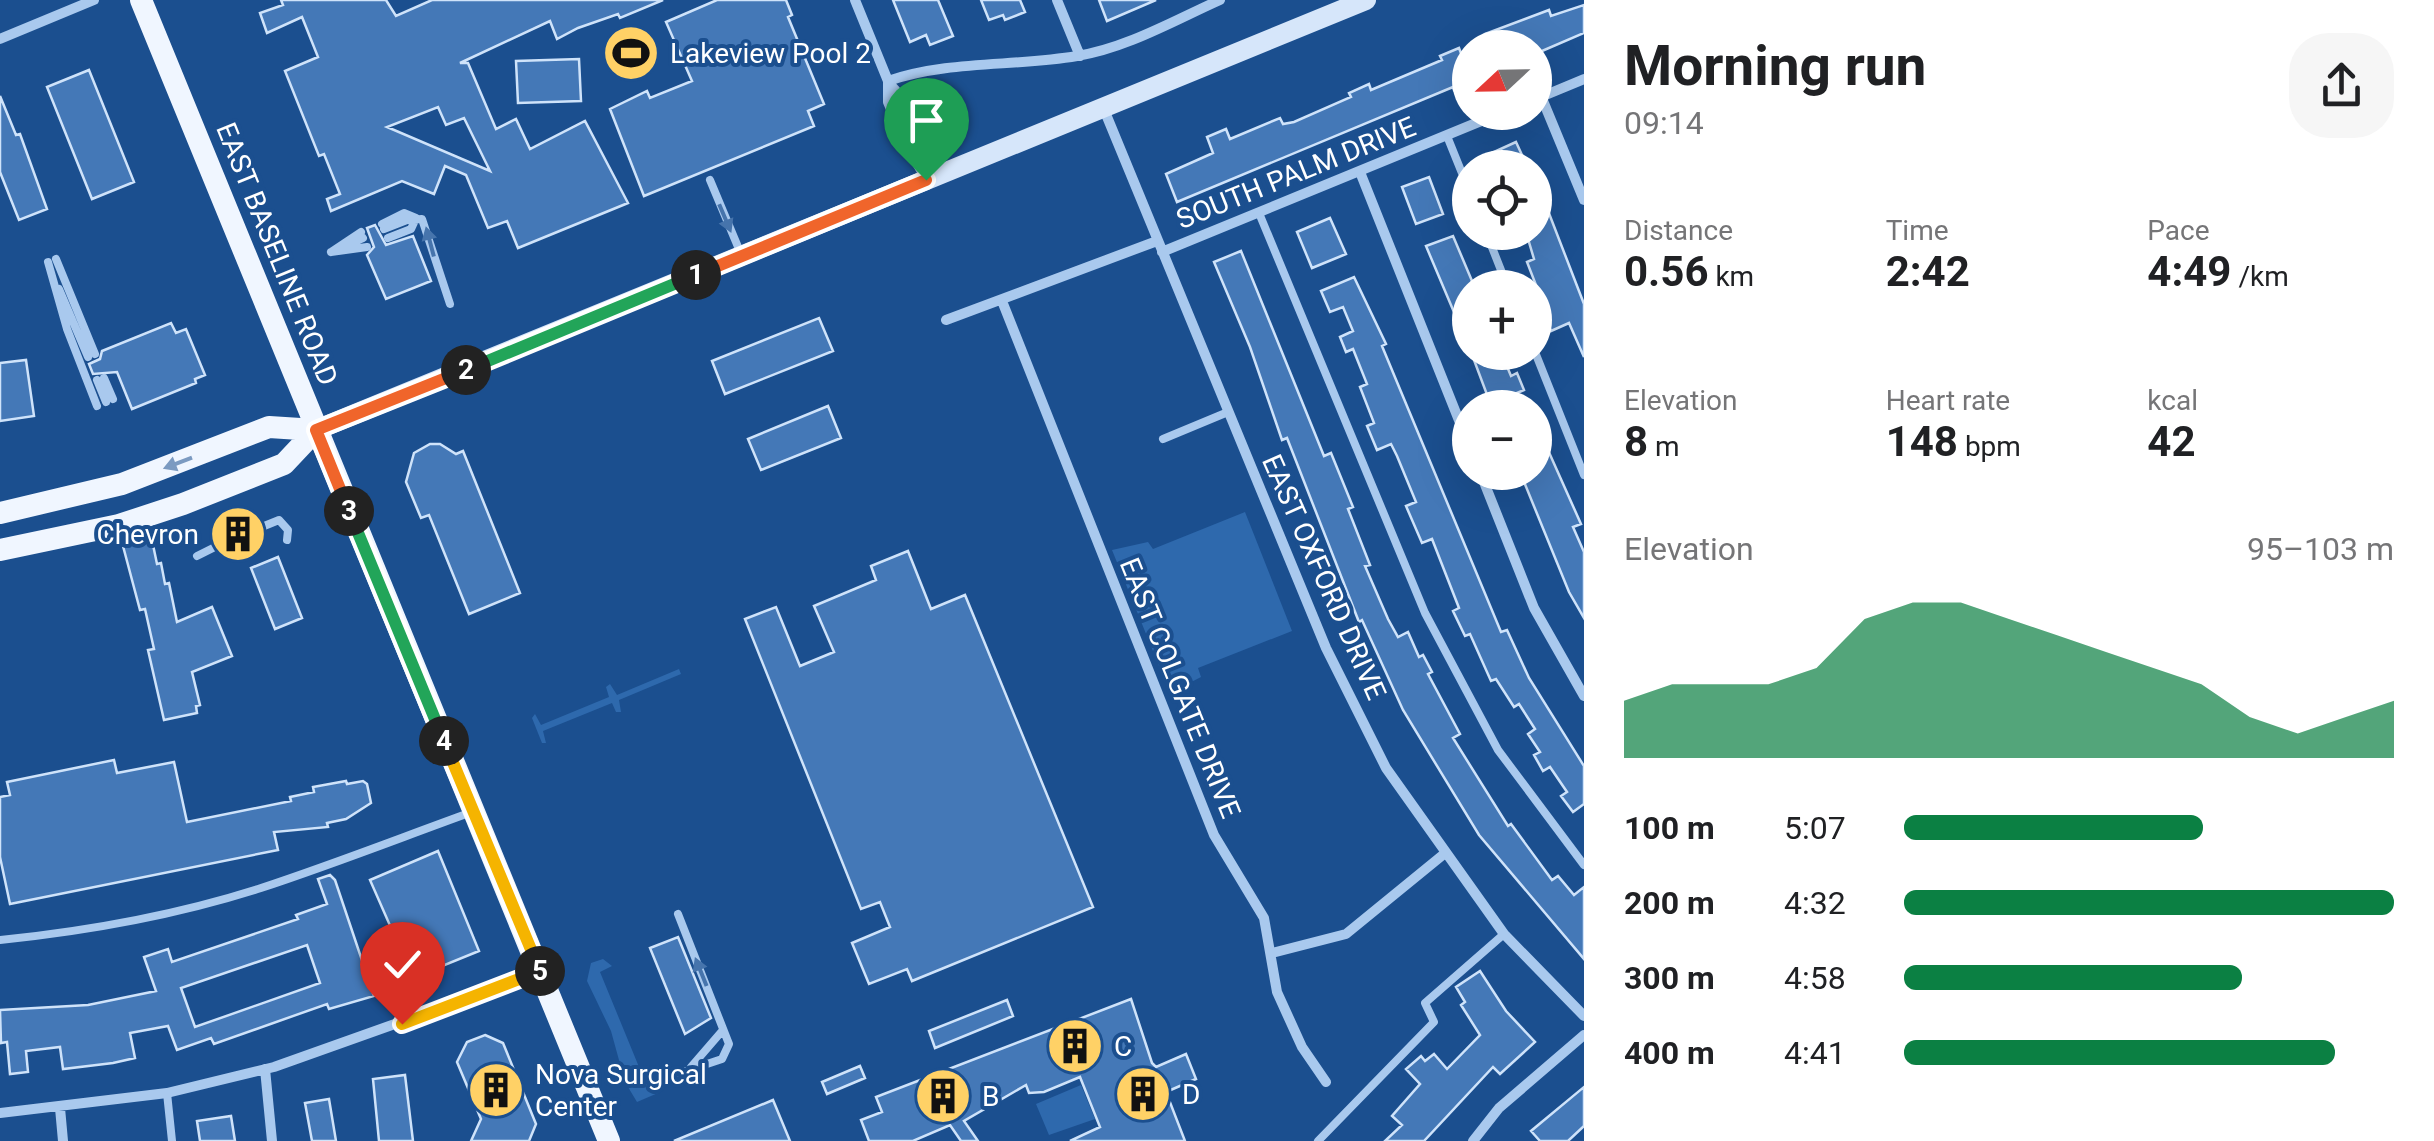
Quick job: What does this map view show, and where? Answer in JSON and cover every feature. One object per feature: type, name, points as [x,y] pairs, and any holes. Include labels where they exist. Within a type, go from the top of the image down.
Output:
[{"type":"main road","name":"EAST BASELINE ROAD","points":[[141,0],[609,1141]]},
{"type":"main road","points":[[0,550],[119,525],[284,464],[316,430],[1366,0]]},
{"type":"main road","points":[[0,514],[122,484],[269,427],[316,430]]},
{"type":"street","points":[[0,39],[94,0]]},
{"type":"street","points":[[854,0],[888,82],[888,102],[926,180]]},
{"type":"street","points":[[1057,0],[1080,56]]},
{"type":"street","points":[[888,82],[937,66],[1080,56],[1120,44],[1220,0]]},
{"type":"street","points":[[1552,92],[1584,79]]},
{"type":"street","name":"EAST OXFORD DRIVE","points":[[1104,108],[1326,648],[1386,768],[1504,934],[1584,1016]]},
{"type":"street","points":[[1552,129],[1584,200]]},
{"type":"street","name":"SOUTH PALM DRIVE","points":[[946,320],[1259,213],[1461,130]]},
{"type":"street","points":[[1360,172],[1452,403]]},
{"type":"street","name":"EAST COLGATE DRIVE","points":[[1002,301],[1214,836],[1264,918],[1277,992],[1302,1047],[1326,1082]]},
{"type":"street","points":[[1487,490],[1534,608],[1584,696]]},
{"type":"street","points":[[1272,953],[1346,934],[1444,854]]},
{"type":"street","points":[[0,1113],[167,1093],[265,1069],[540,972]]},
{"type":"street","points":[[1473,1141],[1500,1108],[1584,1034]]},
{"type":"street","points":[[265,1069],[272,1141]]},
{"type":"street","points":[[60,1108],[63,1141]]},
{"type":"lane","points":[[1447,136],[1453,150]]},
{"type":"lane","points":[[710,180],[742,256]]},
{"type":"lane","points":[[416,218],[411,229],[384,230],[404,213],[416,218],[425,224],[450,304]]},
{"type":"lane","points":[[1259,213],[1425,614],[1498,750],[1584,865]]},
{"type":"lane","points":[[331,252],[364,239],[331,252]]},
{"type":"lane","points":[[91,356],[52,260],[66,330],[105,402],[101,379]]},
{"type":"lane","points":[[1541,370],[1584,475]]},
{"type":"lane","points":[[1163,438],[1228,412]]},
{"type":"lane","points":[[252,531],[279,520],[288,530],[287,540]]},
{"type":"lane","points":[[197,556],[221,544]]},
{"type":"lane","points":[[0,940],[156,916],[258,889],[473,811]]},
{"type":"lane","points":[[678,914],[728,1052],[705,1068],[691,1067]]},
{"type":"lane","points":[[1318,1141],[1434,1022],[1424,1002],[1504,934]]},
{"type":"lane","points":[[668,1077],[691,1067],[723,1030]]},
{"type":"lane","points":[[167,1093],[172,1141]]},
{"type":"shaded area","points":[[1245,512],[1292,631],[1198,668],[1201,677],[1170,693],[1112,550],[1148,542],[1153,549]]},
{"type":"shaded area","points":[[679,669],[681,674],[619,700],[621,712],[616,712],[612,703],[543,731],[546,743],[542,743],[532,718],[535,714],[541,725],[609,697],[606,687],[610,684],[617,695]]},
{"type":"shaded area","points":[[603,959],[612,966],[600,972],[646,1084],[660,1080],[662,1087],[658,1093],[637,1102],[625,1082],[611,1031],[587,981],[591,963]]},
{"type":"shaded area","points":[[1081,1085],[1095,1119],[1049,1135],[1036,1104]]},
{"type":"building","points":[[281,0],[386,0],[396,16],[432,0],[663,0],[620,18],[618,14],[578,28],[557,39],[550,21],[460,63],[468,63],[496,129],[516,119],[530,149],[585,121],[628,203],[518,248],[507,221],[488,228],[466,175],[445,166],[434,194],[402,181],[331,211],[327,199],[340,194],[324,154],[319,156],[285,71],[318,57],[302,17],[267,33],[260,13],[283,5]],"holes":[[[438,107],[446,125],[464,118],[490,171],[387,127]]]},
{"type":"building","points":[[717,0],[786,0],[792,15],[788,17],[824,104],[808,111],[814,126],[644,196],[610,109],[647,91],[650,98],[692,81],[666,22]]},
{"type":"building","points":[[893,0],[938,0],[953,36],[930,45],[926,35],[910,42]]},
{"type":"building","points":[[981,0],[1020,0],[1025,12],[1005,20],[1003,15],[989,20]]},
{"type":"building","points":[[1099,0],[1156,0],[1107,21]]},
{"type":"building","points":[[1584,5],[1584,33],[1552,47],[1552,30],[1496,30],[1549,10],[1551,16]]},
{"type":"building","points":[[1452,51],[1452,87],[1177,202],[1166,174],[1213,153],[1207,137],[1226,129],[1230,139],[1280,118],[1283,124],[1294,122],[1351,97],[1349,93],[1369,84],[1371,90],[1442,60],[1440,56]]},
{"type":"building","points":[[579,59],[581,101],[518,103],[516,61]]},
{"type":"building","points":[[89,70],[134,182],[92,199],[47,87]]},
{"type":"building","points":[[0,96],[16,135],[20,134],[47,209],[19,220],[0,172]]},
{"type":"building","points":[[1516,142],[1520,150],[1498,150]]},
{"type":"building","points":[[1429,177],[1443,214],[1416,224],[1402,187]]},
{"type":"building","points":[[1330,218],[1346,254],[1312,268],[1297,232]]},
{"type":"building","points":[[1552,221],[1584,304],[1584,357],[1569,323],[1552,331],[1552,270],[1530,270],[1527,262],[1534,259],[1531,250],[1552,250]]},
{"type":"building","points":[[375,225],[386,245],[413,236],[431,281],[386,299],[367,255],[374,247],[367,228]]},
{"type":"building","points":[[1452,236],[1452,250],[1459,250],[1467,270],[1452,270],[1452,307],[1426,246]]},
{"type":"building","points":[[1241,251],[1324,456],[1331,453],[1353,507],[1348,509],[1370,565],[1365,566],[1388,619],[1398,637],[1408,632],[1419,657],[1423,655],[1432,672],[1428,674],[1460,734],[1453,738],[1508,826],[1511,824],[1552,880],[1558,876],[1574,895],[1584,887],[1584,959],[1479,835],[1403,710],[1362,620],[1359,622],[1287,438],[1282,440],[1250,347],[1214,262]]},
{"type":"building","points":[[1354,277],[1386,344],[1382,346],[1501,632],[1507,630],[1529,678],[1584,766],[1584,804],[1573,812],[1561,796],[1567,792],[1550,767],[1543,771],[1534,755],[1540,752],[1528,734],[1535,729],[1519,704],[1514,707],[1496,679],[1491,681],[1470,634],[1465,636],[1453,611],[1459,608],[1432,539],[1422,543],[1406,506],[1416,502],[1391,444],[1377,450],[1367,426],[1374,423],[1360,387],[1367,384],[1353,349],[1346,352],[1340,337],[1353,331],[1343,307],[1330,312],[1321,291]]},
{"type":"building","points":[[819,318],[833,351],[725,394],[712,361]]},
{"type":"building","points":[[171,323],[176,333],[186,329],[205,375],[195,379],[196,383],[132,409],[117,372],[93,374],[89,364],[100,359],[102,351]]},
{"type":"building","points":[[26,360],[34,416],[0,421],[0,363]]},
{"type":"building","points":[[1478,370],[1508,370],[1511,376],[1517,373],[1524,390],[1485,390]]},
{"type":"building","points":[[828,406],[841,438],[761,470],[748,439]]},
{"type":"building","points":[[430,444],[440,444],[456,454],[463,451],[520,593],[469,614],[429,515],[421,518],[406,482],[414,453]]},
{"type":"building","points":[[1552,459],[1581,524],[1573,527],[1584,552],[1584,618],[1569,592],[1527,490],[1552,490]]},
{"type":"building","points":[[152,540],[157,564],[161,563],[165,584],[169,583],[177,622],[212,607],[232,656],[192,672],[200,705],[196,706],[197,713],[164,720],[148,650],[154,649],[145,609],[140,610],[123,546]]},
{"type":"building","points":[[908,551],[931,609],[965,595],[1093,907],[912,981],[907,969],[869,984],[852,943],[890,927],[880,902],[861,909],[745,619],[776,607],[800,666],[834,652],[814,606],[876,580],[871,566]]},
{"type":"building","name":"Chevron","points":[[278,557],[302,618],[275,629],[251,568]]},
{"type":"building","points":[[114,760],[117,773],[174,762],[187,822],[291,801],[290,797],[314,792],[313,787],[346,781],[367,784],[371,803],[346,819],[327,823],[328,827],[274,832],[278,850],[10,904],[0,857],[0,797],[10,795],[7,782]]},
{"type":"building","points":[[438,851],[479,951],[408,980],[394,948],[399,946],[370,880]]},
{"type":"building","points":[[330,875],[335,880],[374,996],[329,1009],[327,1004],[214,1044],[211,1038],[177,1050],[168,1026],[130,1033],[135,1058],[113,1063],[63,1069],[60,1047],[26,1051],[28,1072],[10,1074],[7,1042],[1,1043],[0,1010],[88,1005],[156,991],[144,957],[168,949],[172,962],[298,919],[296,915],[327,904],[318,879]],"holes":[[[307,945],[320,983],[195,1027],[181,988]]]},
{"type":"building","points":[[678,937],[711,1018],[685,1034],[650,948]]},
{"type":"building","points":[[1480,971],[1506,1011],[1535,1042],[1500,1074],[1493,1067],[1424,1141],[1385,1141],[1402,1125],[1392,1116],[1420,1084],[1406,1069],[1421,1056],[1425,1061],[1434,1054],[1447,1069],[1480,1035],[1461,1005],[1465,1002],[1456,987]]},
{"type":"building","points":[[1131,999],[1152,1063],[1156,1067],[1186,1054],[1196,1079],[1166,1092],[1185,1141],[1070,1141],[1100,1127],[1080,1077],[1044,1092],[1029,1093],[1026,1085],[964,1121],[978,1141],[961,1141],[950,1125],[913,1141],[869,1141],[861,1120],[882,1112],[876,1097]]},
{"type":"building","points":[[1007,1000],[1013,1016],[935,1048],[929,1031]]},
{"type":"building","name":"Nova Surgical Center","points":[[485,1035],[503,1043],[536,1124],[529,1141],[471,1141],[481,1119],[457,1062],[467,1042]]},
{"type":"building","points":[[860,1066],[865,1078],[827,1094],[822,1082]]},
{"type":"building","points":[[405,1075],[413,1141],[379,1141],[373,1079]]},
{"type":"building","points":[[1584,1087],[1584,1126],[1568,1141],[1540,1141],[1531,1131]]},
{"type":"building","points":[[329,1099],[336,1141],[312,1141],[305,1103]]},
{"type":"building","points":[[773,1100],[790,1141],[674,1141]]},
{"type":"building","points":[[231,1116],[235,1141],[200,1141],[197,1121]]},
{"type":"place","name":"Lakeview Pool 2","points":[[631,53]]},
{"type":"place","name":"Chevron","points":[[238,534]]},
{"type":"place","name":"C","points":[[1075,1046]]},
{"type":"place","name":"Nova Surgical Center","points":[[496,1090]]},
{"type":"place","name":"D","points":[[1143,1094]]},
{"type":"place","name":"B","points":[[943,1096]]},
{"type":"route","points":[[402,1024],[540,972],[316,430],[926,180]]}]
